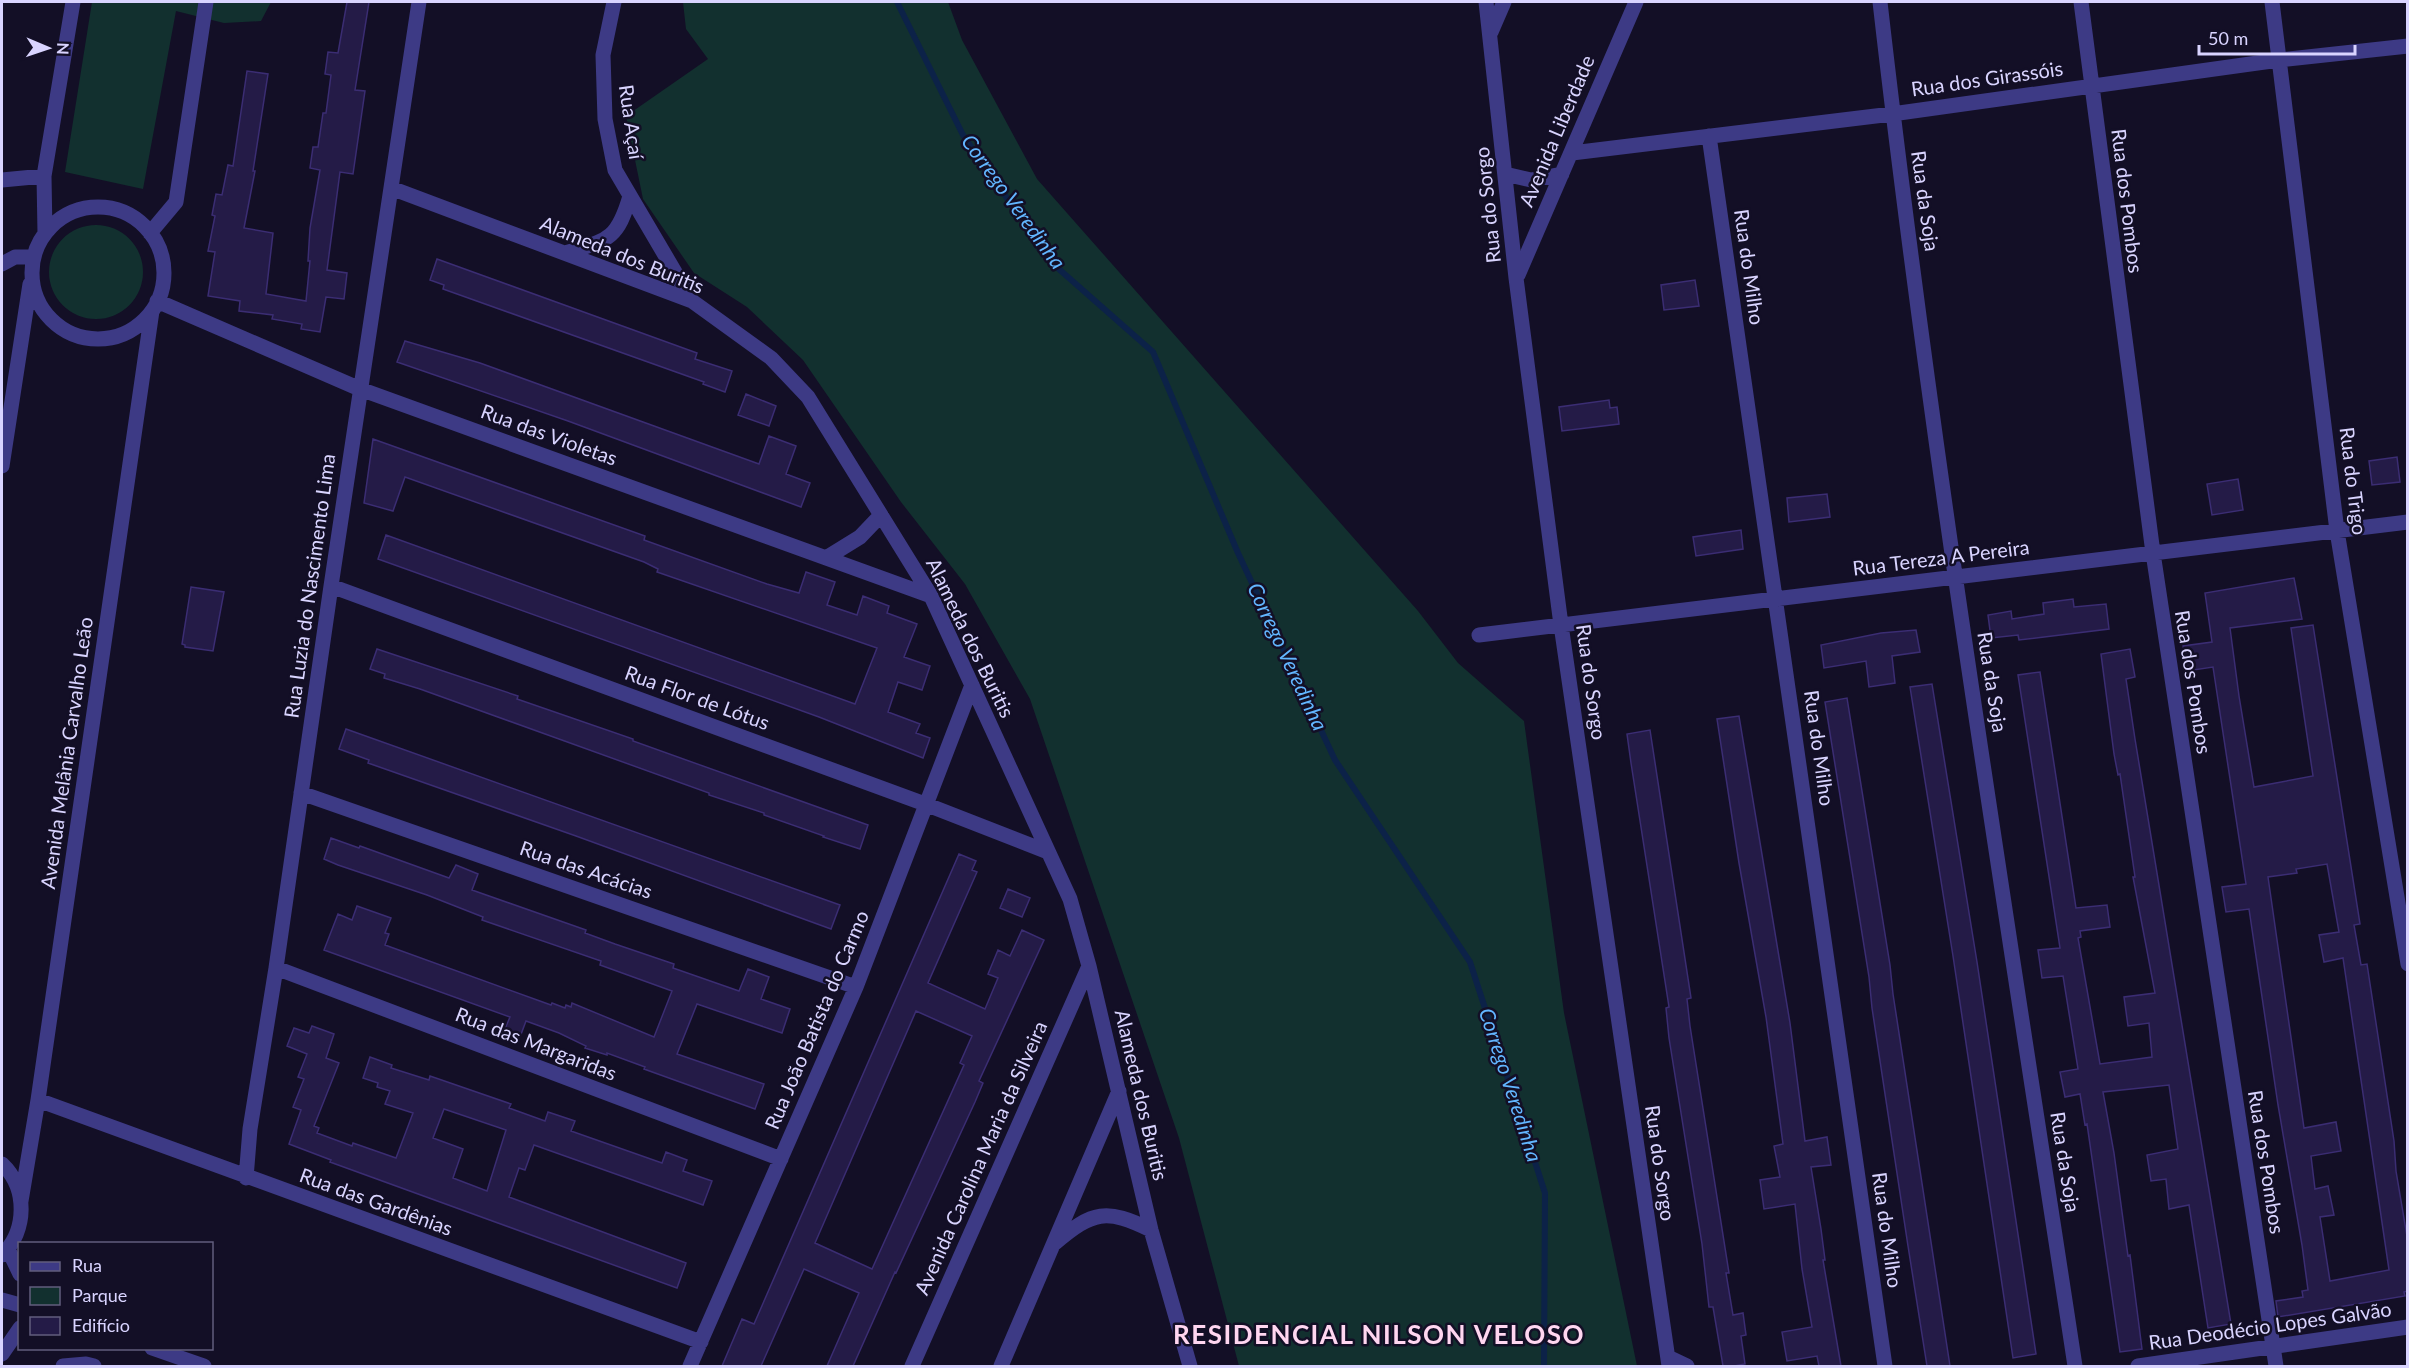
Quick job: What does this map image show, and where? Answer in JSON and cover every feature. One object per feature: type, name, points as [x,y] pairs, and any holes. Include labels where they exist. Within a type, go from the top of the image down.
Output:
[{"type":"street","points":[[45,234],[44,176],[73,2]]},
{"type":"street","points":[[150,233],[176,202],[206,2]]},
{"type":"street","name":"Rua Luzia do Nascimento Lima","points":[[246,1178],[250,1129],[276,968],[419,2]]},
{"type":"street","name":"Rua Açaí","points":[[614,2],[603,55],[605,119],[615,170],[692,301]]},
{"type":"street","name":"Rua do Sorgo","points":[[1486,2],[1516,278],[1561,626],[1668,1362]]},
{"type":"street","points":[[1490,34],[1504,2]]},
{"type":"street","name":"Avenida Liberdade","points":[[1516,278],[1636,2]]},
{"type":"street","name":"Rua da Soja","points":[[1880,2],[1954,577],[2075,1366]]},
{"type":"street","name":"Rua dos Pombos","points":[[2081,2],[2153,553],[2276,1366]]},
{"type":"street","name":"Rua do Trigo","points":[[2272,2],[2337,531],[2408,964]]},
{"type":"street","name":"Rua dos Girassóis","points":[[1572,153],[1893,114],[2279,60],[2408,46]]},
{"type":"street","name":"Rua do Milho","points":[[1709,136],[1885,1366]]},
{"type":"street","points":[[1505,174],[1531,180],[1562,174]]},
{"type":"street","points":[[2,180],[44,176]]},
{"type":"street","name":"Alameda dos Buritis","points":[[391,188],[692,301],[771,358],[808,397],[931,596],[1070,899],[1089,966],[1151,1230],[1190,1366]]},
{"type":"street","points":[[565,254],[606,240],[623,219],[630,196]]},
{"type":"street","points":[[2,466],[34,257],[45,234],[59,220],[77,211],[97,207],[117,210],[135,219],[150,233],[160,250],[164,271],[161,291],[154,306],[138,326],[120,336],[100,340],[79,337],[60,328],[45,314],[36,296],[32,275]]},
{"type":"street","points":[[2,264],[15,257],[34,257]]},
{"type":"street","name":"Rua das Violetas","points":[[154,306],[360,389],[931,596]]},
{"type":"street","name":"Avenida Melânia Carvalho Leão","points":[[5,1252],[17,1234],[21,1218],[21,1201],[38,1100],[154,306]]},
{"type":"street","points":[[826,558],[860,537],[881,515]]},
{"type":"street","name":"Rua Tereza A Pereira","points":[[1479,635],[2408,522]]},
{"type":"street","name":"Rua Flor de Lótus","points":[[331,585],[926,804],[1048,852]]},
{"type":"street","name":"Rua João Batista do Carmo","points":[[690,1366],[856,987],[972,685]]},
{"type":"street","name":"Rua das Acácias","points":[[301,793],[856,987]]},
{"type":"street","name":"Avenida Carolina Maria da Silveira","points":[[912,1366],[1089,966]]},
{"type":"street","name":"Rua das Margaridas","points":[[276,968],[781,1159]]},
{"type":"street","points":[[1001,1366],[1119,1091]]},
{"type":"street","name":"Rua das Gardênias","points":[[38,1100],[246,1178],[701,1342]]},
{"type":"street","points":[[2,1164],[16,1184],[21,1201]]},
{"type":"street","points":[[1053,1245],[1070,1230],[1095,1216],[1111,1214],[1130,1219],[1151,1230]]},
{"type":"street","points":[[5,1252],[18,1271]]},
{"type":"street","points":[[2,1300],[18,1304]]},
{"type":"street","name":"Rua Deodécio Lopes Galvão","points":[[2138,1366],[2408,1327]]},
{"type":"street","points":[[2,1354],[18,1331]]},
{"type":"street","points":[[158,1350],[204,1366]]},
{"type":"street","points":[[1668,1362],[1687,1366]]},
{"type":"street","points":[[63,1366],[86,1364],[94,1366]]},
{"type":"green space","points":[[92,2],[271,2],[261,21],[224,23],[176,11],[143,189],[65,172]]},
{"type":"green space","points":[[683,2],[948,2],[962,40],[1037,179],[1418,611],[1458,663],[1524,721],[1564,1013],[1637,1366],[1239,1366],[1179,1138],[1030,699],[965,584],[901,502],[803,360],[747,307],[694,273],[643,199],[626,116],[708,59],[686,29]]},
{"type":"green space","points":[[96,225],[114,228],[130,238],[140,254],[143,272],[140,290],[130,306],[114,316],[96,319],[78,316],[62,306],[52,290],[49,272],[52,254],[62,238],[78,228]]},
{"type":"building","points":[[347,2],[369,2],[355,90],[365,91],[353,174],[340,172],[327,270],[347,273],[344,299],[326,297],[320,332],[301,329],[302,324],[272,319],[273,315],[239,311],[240,301],[208,296],[215,252],[208,251],[215,216],[212,215],[216,194],[222,195],[228,165],[233,166],[247,71],[268,74],[253,171],[255,171],[244,228],[273,233],[266,294],[306,301],[310,261],[308,261],[310,228],[320,170],[310,168],[313,147],[318,147],[323,113],[326,113],[331,75],[325,74],[328,52],[338,53]]},
{"type":"building","points":[[437,259],[697,353],[695,359],[732,371],[725,392],[703,384],[704,382],[443,289],[444,285],[430,280]]},
{"type":"building","points":[[1695,280],[1699,306],[1664,310],[1661,285]]},
{"type":"building","points":[[405,341],[480,363],[759,464],[769,436],[796,446],[786,474],[810,483],[801,507],[568,421],[397,362]]},
{"type":"building","points":[[746,394],[776,406],[769,426],[738,415]]},
{"type":"building","points":[[1609,400],[1610,408],[1617,407],[1619,424],[1562,431],[1559,407]]},
{"type":"building","points":[[373,439],[645,536],[644,540],[767,584],[799,593],[806,572],[835,582],[827,605],[857,615],[863,596],[889,606],[887,613],[917,624],[904,657],[930,666],[922,690],[898,682],[888,712],[920,724],[916,733],[930,738],[923,758],[819,717],[378,559],[386,535],[855,704],[877,648],[657,572],[658,569],[644,562],[405,477],[393,511],[364,503]]},
{"type":"building","points":[[2397,457],[2400,482],[2372,485],[2369,461]]},
{"type":"building","points":[[2238,479],[2243,510],[2212,515],[2207,484]]},
{"type":"building","points":[[1827,494],[1830,517],[1789,522],[1787,498]]},
{"type":"building","points":[[1741,530],[1743,549],[1696,556],[1693,537]]},
{"type":"building","points":[[2294,578],[2302,619],[2230,628],[2254,787],[2313,776],[2291,628],[2313,625],[2360,924],[2354,925],[2361,965],[2367,964],[2408,1242],[2408,1291],[2404,1292],[2405,1296],[2278,1317],[2276,1301],[2303,1297],[2302,1291],[2308,1290],[2249,909],[2226,912],[2222,887],[2246,884],[2213,667],[2187,671],[2183,646],[2212,642],[2205,593]],"holes":[[[2327,864],[2339,932],[2319,935],[2324,962],[2343,958],[2389,1270],[2330,1281],[2320,1217],[2334,1215],[2328,1186],[2315,1189],[2311,1156],[2341,1151],[2336,1122],[2304,1128],[2268,877],[2297,873],[2296,869]]]},
{"type":"building","points":[[191,587],[224,592],[213,651],[185,647],[182,644]]},
{"type":"building","points":[[2073,599],[2074,607],[2106,604],[2109,629],[2019,640],[2018,635],[1991,638],[1988,615],[2011,611],[2012,619],[2044,614],[2043,603]]},
{"type":"building","points":[[1916,630],[1920,652],[1892,656],[1895,683],[1869,687],[1866,661],[1824,668],[1821,645],[1881,633]]},
{"type":"building","points":[[377,649],[518,696],[517,699],[868,825],[860,849],[420,689],[384,678],[385,674],[370,669]]},
{"type":"building","points":[[2130,649],[2135,677],[2126,679],[2231,1324],[2208,1328],[2189,1205],[2169,1209],[2166,1179],[2151,1181],[2147,1155],[2178,1149],[2169,1085],[2103,1092],[2128,1256],[2130,1255],[2142,1349],[2120,1352],[2087,1124],[2085,1125],[2080,1094],[2065,1097],[2060,1072],[2078,1069],[2063,976],[2042,978],[2038,950],[2060,948],[2018,675],[2040,672],[2076,908],[2107,905],[2110,927],[2080,931],[2081,937],[2078,938],[2100,1064],[2152,1057],[2149,1023],[2128,1026],[2124,997],[2155,993],[2133,877],[2135,877],[2120,774],[2118,775],[2114,754],[2101,654]]},
{"type":"building","points":[[1932,684],[1977,962],[2036,1354],[2013,1358],[1910,687]]},
{"type":"building","points":[[1847,698],[1890,965],[1950,1366],[1927,1366],[1908,1246],[1869,977],[1825,702]]},
{"type":"building","points":[[1739,716],[1790,1023],[1805,1141],[1827,1137],[1831,1165],[1811,1167],[1825,1260],[1823,1260],[1841,1366],[1819,1366],[1817,1356],[1787,1361],[1782,1332],[1812,1327],[1802,1269],[1795,1204],[1764,1209],[1760,1180],[1780,1177],[1774,1146],[1783,1144],[1766,1017],[1717,719]]},
{"type":"building","points":[[346,729],[840,905],[831,929],[368,763],[369,760],[339,749]]},
{"type":"building","points":[[1650,730],[1691,998],[1687,999],[1690,1026],[1729,1273],[1726,1273],[1733,1315],[1743,1313],[1746,1335],[1741,1336],[1745,1364],[1734,1366],[1723,1366],[1713,1307],[1709,1307],[1702,1244],[1669,1038],[1666,1008],[1669,1007],[1627,734]]},
{"type":"building","points":[[331,838],[449,878],[456,865],[478,874],[472,890],[586,930],[585,933],[674,964],[673,968],[739,991],[748,969],[769,977],[761,999],[790,1009],[782,1033],[697,1004],[677,1054],[764,1084],[755,1109],[644,1069],[645,1067],[607,1053],[607,1055],[585,1048],[586,1046],[559,1033],[526,1021],[520,1037],[504,1031],[510,1017],[324,950],[338,914],[352,920],[357,906],[391,918],[385,933],[389,934],[385,945],[551,1005],[552,1003],[565,1008],[566,1005],[571,1007],[572,1003],[654,1037],[672,991],[600,965],[601,961],[482,920],[483,917],[427,895],[324,859]]},
{"type":"building","points":[[959,854],[976,861],[972,870],[977,872],[928,983],[985,1009],[998,978],[988,974],[998,950],[1010,956],[1022,930],[1044,940],[979,1081],[983,1083],[975,1102],[853,1366],[827,1366],[859,1293],[804,1269],[761,1366],[722,1366],[742,1319],[754,1324]],"holes":[[[916,1011],[972,1036],[960,1063],[964,1065],[872,1269],[815,1243]]]},
{"type":"building","points":[[1008,889],[1030,898],[1022,917],[1000,908]]},
{"type":"building","points":[[312,1026],[334,1034],[326,1058],[339,1063],[314,1126],[319,1128],[317,1133],[352,1146],[353,1143],[396,1158],[413,1113],[385,1104],[390,1091],[377,1087],[378,1083],[363,1078],[370,1057],[392,1065],[391,1068],[429,1080],[430,1076],[511,1104],[509,1108],[545,1121],[548,1112],[575,1121],[571,1131],[662,1163],[666,1152],[687,1160],[683,1171],[712,1181],[703,1205],[534,1145],[525,1170],[519,1168],[509,1197],[686,1263],[677,1288],[330,1162],[331,1160],[289,1144],[301,1110],[293,1107],[304,1079],[298,1077],[307,1054],[287,1046],[294,1028],[309,1033]],"holes":[[[444,1109],[506,1130],[487,1191],[453,1178],[463,1149],[433,1138]]]},
{"type":"waterway","name":"Corrego Veredinha","points":[[897,2],[963,135],[1052,263],[1153,352],[1238,553],[1335,760],[1470,962],[1545,1193],[1544,1366]]},
{"type":"district","name":"RESIDENCIAL NILSON VELOSO","points":[[1379,1335]]}]
